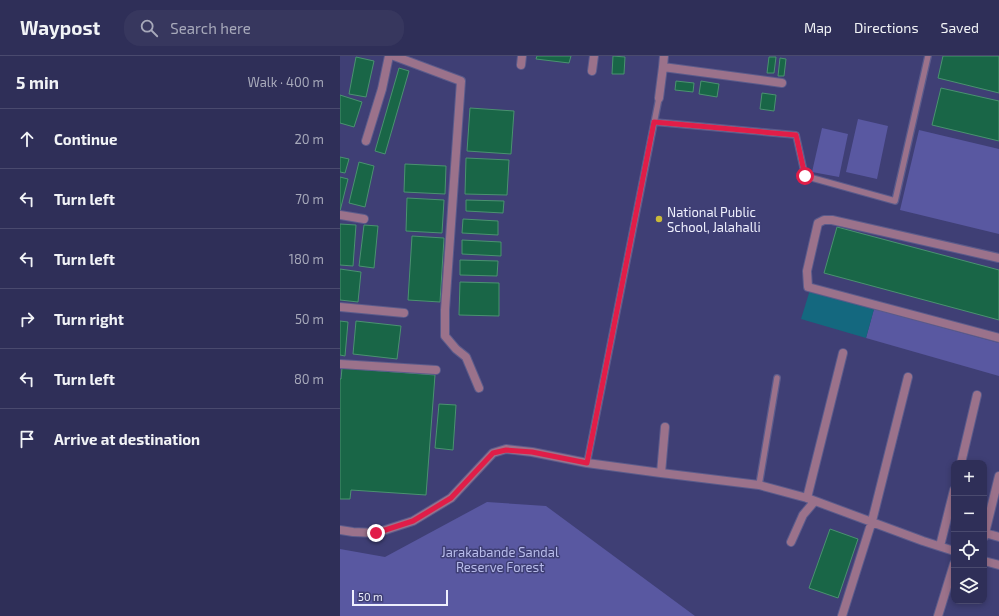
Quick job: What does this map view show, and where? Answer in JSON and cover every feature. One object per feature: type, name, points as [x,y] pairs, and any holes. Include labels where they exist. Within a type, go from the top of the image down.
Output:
[{"type":"street","points":[[366,141],[382,89],[389,56]]},
{"type":"street","points":[[394,56],[461,81],[445,310],[445,336],[466,358],[479,388]]},
{"type":"street","points":[[521,65],[522,56]]},
{"type":"street","points":[[592,71],[594,56]]},
{"type":"street","points":[[659,98],[664,56]]},
{"type":"street","points":[[663,68],[782,82]]},
{"type":"street","points":[[340,215],[364,219]]},
{"type":"street","points":[[999,258],[832,220],[824,220],[818,223],[807,271],[807,284],[808,287],[999,338]]},
{"type":"street","points":[[340,307],[404,313]]},
{"type":"street","points":[[791,542],[811,500],[843,353]]},
{"type":"street","points":[[340,364],[436,370]]},
{"type":"street","points":[[842,616],[872,521],[908,377]]},
{"type":"street","points":[[962,460],[977,395]]},
{"type":"street","points":[[661,473],[666,427]]},
{"type":"street","points":[[340,530],[376,533],[413,521],[451,498],[493,453],[506,450],[532,452],[587,463],[759,485],[811,500],[951,550]]},
{"type":"street","points":[[985,532],[999,476]]},
{"type":"street","points":[[940,546],[952,496]]},
{"type":"street","points":[[987,535],[999,537]]},
{"type":"street","points":[[987,562],[999,565]]},
{"type":"street","points":[[938,616],[953,568]]},
{"type":"lane","points":[[654,122],[796,135],[805,176],[895,201],[928,56]]},
{"type":"lane","points":[[587,463],[659,98]]},
{"type":"lane","points":[[759,485],[777,378]]},
{"type":"green space","points":[[858,119],[888,126],[877,179],[846,172]]},
{"type":"green space","points":[[822,128],[848,134],[839,177],[812,172]]},
{"type":"green space","points":[[919,130],[999,149],[999,234],[900,210]]},
{"type":"green space","points":[[874,309],[999,343],[999,376],[866,338]]},
{"type":"green space","name":"Jarakabande Sandal Reserve Forest","points":[[487,502],[546,506],[695,616],[340,616],[340,549],[385,557]]},
{"type":"water","points":[[810,290],[874,309],[866,338],[801,319]]},
{"type":"building","points":[[537,56],[571,56],[569,63],[536,59]]},
{"type":"building","points":[[613,56],[625,57],[624,74],[612,74]]},
{"type":"building","points":[[943,56],[999,56],[999,93],[938,78]]},
{"type":"building","points":[[356,57],[374,61],[366,97],[349,94]]},
{"type":"building","points":[[769,57],[776,57],[774,73],[767,73]]},
{"type":"building","points":[[780,58],[786,59],[784,76],[778,76]]},
{"type":"building","points":[[399,68],[409,71],[385,154],[375,151]]},
{"type":"building","points":[[676,81],[694,83],[693,92],[675,90]]},
{"type":"building","points":[[701,81],[719,84],[717,97],[699,94]]},
{"type":"building","points":[[941,88],[999,101],[999,141],[932,125]]},
{"type":"building","points":[[762,93],[776,95],[774,111],[760,109]]},
{"type":"building","points":[[340,95],[362,102],[354,127],[340,123]]},
{"type":"building","points":[[470,108],[514,111],[511,154],[467,151]]},
{"type":"building","points":[[340,157],[349,159],[345,173],[340,172]]},
{"type":"building","points":[[466,158],[509,160],[507,195],[465,194]]},
{"type":"building","points":[[359,162],[374,166],[365,207],[349,203]]},
{"type":"building","points":[[405,164],[446,166],[445,194],[404,192]]},
{"type":"building","points":[[340,177],[348,179],[340,211]]},
{"type":"building","points":[[407,198],[444,200],[442,233],[406,231]]},
{"type":"building","points":[[466,200],[504,201],[503,213],[466,211]]},
{"type":"building","points":[[463,219],[498,221],[498,235],[462,233]]},
{"type":"building","points":[[340,224],[356,225],[353,266],[340,265]]},
{"type":"building","points":[[364,225],[378,226],[374,268],[359,266]]},
{"type":"building","points":[[837,227],[999,270],[999,320],[824,273]]},
{"type":"building","points":[[412,236],[444,238],[440,302],[408,300]]},
{"type":"building","points":[[462,240],[501,242],[501,256],[462,254]]},
{"type":"building","points":[[460,260],[498,261],[497,276],[460,275]]},
{"type":"building","points":[[340,269],[361,272],[358,302],[340,300]]},
{"type":"building","points":[[460,282],[499,283],[499,316],[459,315]]},
{"type":"building","points":[[340,321],[348,322],[345,356],[340,355]]},
{"type":"building","points":[[356,321],[401,326],[397,359],[353,354]]},
{"type":"building","points":[[342,368],[435,375],[426,495],[351,490],[350,499],[340,499],[340,379]]},
{"type":"building","points":[[439,404],[456,405],[453,450],[435,448]]},
{"type":"building","points":[[830,529],[858,539],[838,598],[809,588]]},
{"type":"place","name":"National Public School, Jalahalli","points":[[659,219]]},
{"type":"route","points":[[376,533],[413,521],[451,498],[493,453],[506,450],[532,452],[587,463],[654,122],[796,135],[805,176]]}]
